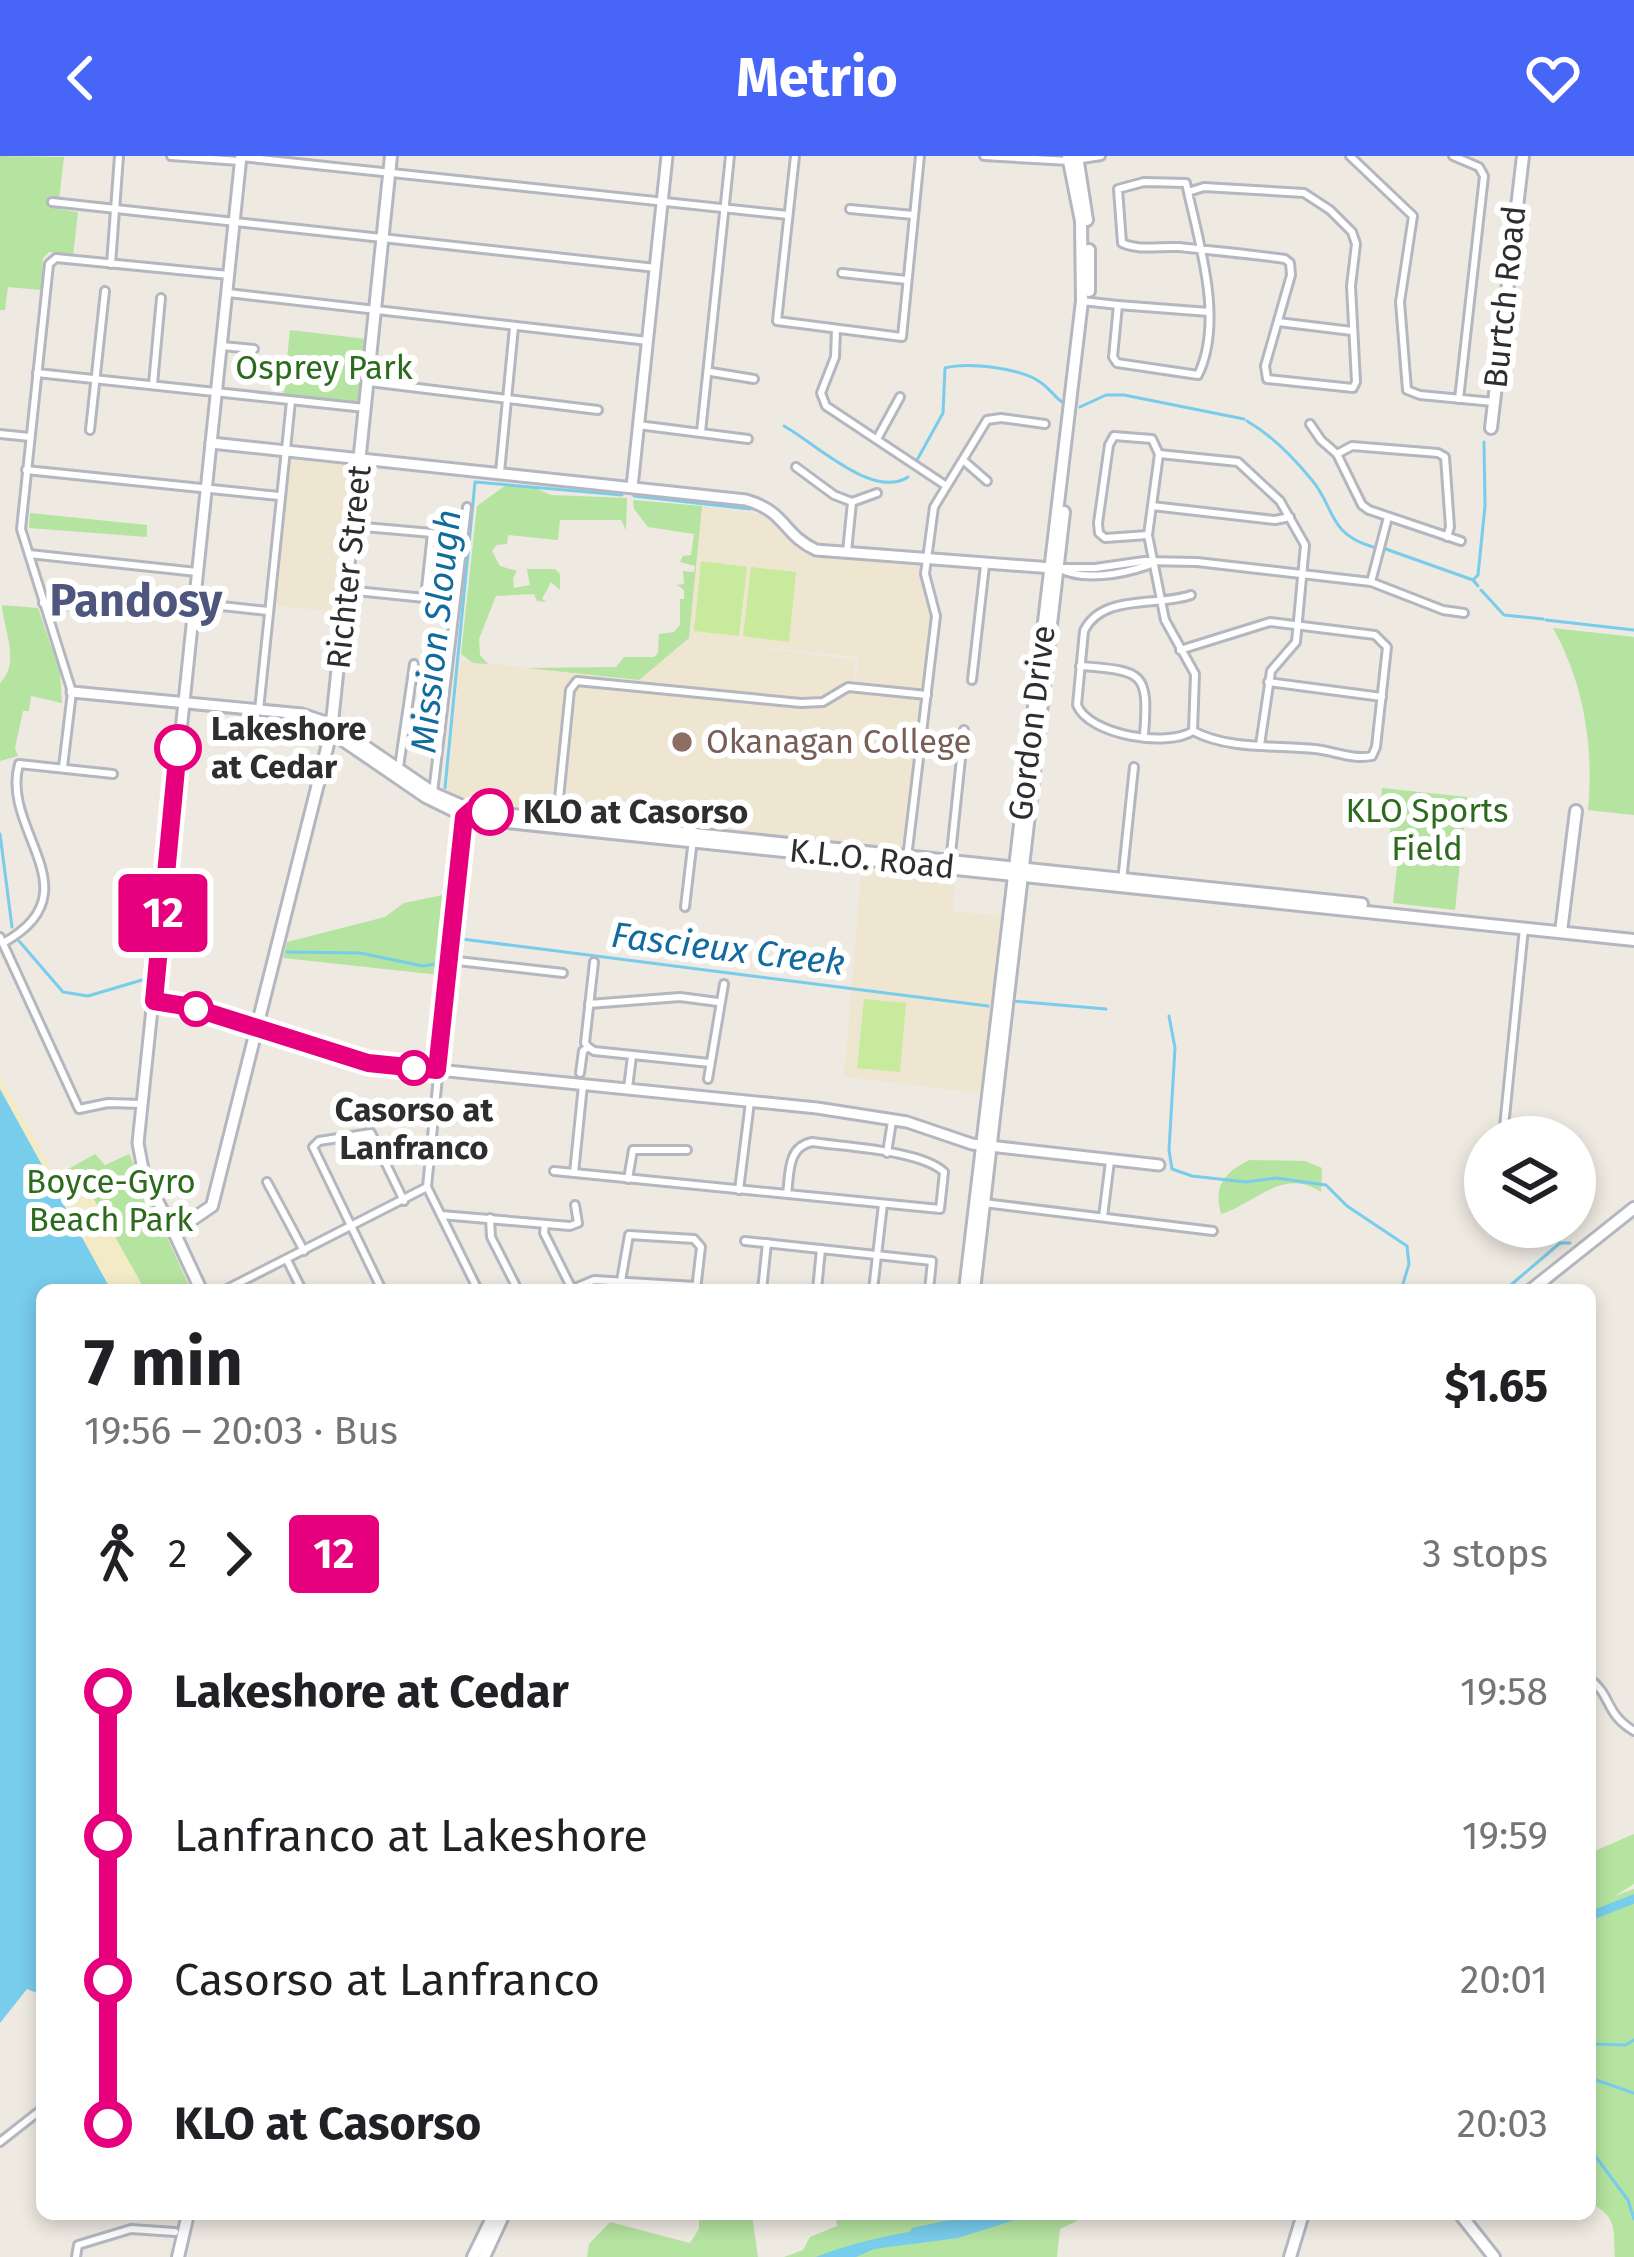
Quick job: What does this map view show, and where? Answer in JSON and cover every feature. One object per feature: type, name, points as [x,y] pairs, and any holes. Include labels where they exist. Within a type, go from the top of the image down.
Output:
[{"type":"main road","name":"Richter Street","points":[[184,1254],[185,1236],[212,1206],[326,760],[392,156]]},
{"type":"main road","name":"Gordon Drive","points":[[971,1284],[1085,301],[1073,159]]},
{"type":"main road","name":"Burtch Road","points":[[1491,428],[1520,159]]},
{"type":"main road","name":"K.L.O. Road","points":[[332,728],[355,748],[468,815],[1634,937]]},
{"type":"main road","name":"K.L.O. Road","points":[[332,728],[397,772],[435,788],[468,815]]},
{"type":"main road","points":[[326,760],[338,747],[355,748]]},
{"type":"main road","points":[[1562,929],[1576,811]]},
{"type":"main road","points":[[1021,846],[1043,873],[1016,893],[995,867],[1021,846]]},
{"type":"main road","name":"K.L.O. Road","points":[[1122,881],[1562,929]]},
{"type":"main road","points":[[197,1284],[174,1232],[212,1206]]},
{"type":"main road","points":[[1539,1284],[1634,1208]]},
{"type":"main road","points":[[178,2257],[180,2233],[188,2220]]},
{"type":"main road","points":[[473,2257],[491,2220]]},
{"type":"main road","points":[[484,2257],[501,2220]]},
{"type":"main road","points":[[1290,2257],[1302,2220]]},
{"type":"main road","points":[[1465,2220],[1494,2257]]},
{"type":"street","points":[[111,264],[118,156]]},
{"type":"street","points":[[171,156],[390,172],[788,215]]},
{"type":"street","points":[[632,487],[667,156]]},
{"type":"street","points":[[701,432],[730,156]]},
{"type":"street","points":[[795,156],[777,321],[902,337],[920,156]]},
{"type":"street","points":[[983,156],[1101,156]]},
{"type":"street","points":[[1350,156],[1413,216],[1400,302],[1407,390],[1494,402]]},
{"type":"street","points":[[1453,156],[1479,167],[1484,176],[1459,399]]},
{"type":"street","points":[[174,1232],[137,1152],[241,158]]},
{"type":"street","points":[[1118,304],[1113,357],[1117,363],[1198,374],[1208,349],[1206,274],[1198,250],[1188,192],[1182,181],[1126,184],[1118,189],[1122,243],[1129,247],[1198,250],[1285,259],[1291,275],[1267,379],[1352,388],[1356,382],[1351,286],[1356,244],[1352,232],[1304,193],[1204,187],[1188,192]]},
{"type":"street","points":[[52,202],[656,268]]},
{"type":"street","points":[[850,209],[913,214]]},
{"type":"street","points":[[64,767],[72,692],[21,530],[50,260],[229,275]]},
{"type":"street","points":[[842,273],[907,280]]},
{"type":"street","points":[[90,430],[104,291]]},
{"type":"street","points":[[227,293],[648,341]]},
{"type":"street","points":[[152,386],[161,298]]},
{"type":"street","points":[[1085,301],[1209,312]]},
{"type":"street","points":[[1278,322],[1352,331]]},
{"type":"street","points":[[500,473],[514,327]]},
{"type":"street","points":[[836,328],[835,357],[820,393],[826,406],[945,485]]},
{"type":"street","points":[[221,345],[254,349]]},
{"type":"street","points":[[709,372],[754,379]]},
{"type":"street","points":[[37,373],[365,408]]},
{"type":"street","points":[[369,382],[598,410]]},
{"type":"street","points":[[877,439],[900,397]]},
{"type":"street","points":[[259,710],[291,401]]},
{"type":"street","points":[[907,858],[936,616],[925,574],[934,508],[987,420],[1045,424]]},
{"type":"street","points":[[1310,424],[1337,454],[1363,505],[1461,541]]},
{"type":"street","points":[[638,425],[748,439]]},
{"type":"street","points":[[0,434],[30,437]]},
{"type":"street","points":[[1148,536],[1106,538],[1100,533],[1109,445],[1114,436],[1152,439],[1159,454],[1148,536],[1171,637],[1195,674],[1193,731]]},
{"type":"street","points":[[211,443],[746,500],[770,507],[800,542],[816,550],[927,556],[1096,575],[1153,563],[1197,562],[1371,582],[1464,613]]},
{"type":"street","points":[[1337,454],[1352,446],[1445,457],[1447,536]]},
{"type":"street","points":[[1159,454],[1238,462],[1280,501],[1305,545],[1296,642],[1271,671],[1260,745]]},
{"type":"street","points":[[962,460],[987,481]]},
{"type":"street","points":[[796,467],[834,495],[852,502],[877,494]]},
{"type":"street","points":[[26,470],[280,496]]},
{"type":"street","points":[[846,553],[852,502]]},
{"type":"street","points":[[1152,506],[1275,520],[1290,517]]},
{"type":"street","points":[[435,788],[467,507]]},
{"type":"street","points":[[1371,582],[1388,517]]},
{"type":"street","points":[[346,590],[425,598],[432,533],[353,526]]},
{"type":"street","points":[[29,554],[197,572]]},
{"type":"street","points":[[972,680],[986,562]]},
{"type":"street","points":[[1191,595],[1098,613],[1084,631],[1077,705],[1082,716],[1104,730],[1174,739],[1193,731]]},
{"type":"street","points":[[44,603],[138,612]]},
{"type":"street","points":[[194,603],[268,611]]},
{"type":"street","points":[[1180,650],[1258,624],[1375,634],[1387,647],[1372,756],[1206,738],[1193,731]]},
{"type":"street","points":[[397,772],[404,756],[414,664]]},
{"type":"street","points":[[1080,666],[1123,670],[1141,681],[1147,690],[1144,735]]},
{"type":"street","points":[[557,823],[570,690],[577,681],[808,704],[848,687],[927,695]]},
{"type":"street","points":[[1268,682],[1382,697]]},
{"type":"street","points":[[72,692],[182,704]]},
{"type":"street","name":"K.L.O. Road","points":[[182,704],[332,728]]},
{"type":"street","name":"K.L.O. Road","points":[[182,704],[302,714],[332,728]]},
{"type":"street","points":[[950,862],[964,730]]},
{"type":"street","points":[[113,774],[19,764],[16,798],[46,879],[32,923],[2,940],[79,1108],[108,1103],[142,1105]]},
{"type":"street","points":[[1122,881],[1134,767]]},
{"type":"street","points":[[468,815],[427,1187],[475,1284]]},
{"type":"street","points":[[685,907],[693,836]]},
{"type":"street","points":[[1505,1116],[1524,928]]},
{"type":"street","points":[[449,960],[563,973]]},
{"type":"street","points":[[588,1047],[594,962]]},
{"type":"street","points":[[708,1078],[724,984]]},
{"type":"street","points":[[590,1004],[680,997],[718,1002]]},
{"type":"street","points":[[154,1001],[191,1007],[368,1063],[581,1079],[628,1090],[892,1119],[987,1146],[1159,1165]]},
{"type":"street","points":[[574,1173],[583,1051],[588,1047],[710,1063]]},
{"type":"street","points":[[628,1090],[632,1055]]},
{"type":"street","points":[[739,1190],[750,1102]]},
{"type":"street","points":[[887,1153],[892,1119]]},
{"type":"street","points":[[379,1284],[313,1147],[319,1141],[371,1133],[404,1201]]},
{"type":"street","points":[[554,1171],[739,1190],[940,1209],[944,1172],[936,1165],[887,1153],[812,1142],[794,1152],[787,1194]]},
{"type":"street","points":[[628,1179],[633,1150],[687,1150]]},
{"type":"street","points":[[1103,1218],[1110,1161]]},
{"type":"street","points":[[267,1182],[304,1251]]},
{"type":"street","points":[[237,1284],[427,1187]]},
{"type":"street","points":[[981,1203],[1213,1231]]},
{"type":"street","points":[[874,1284],[883,1204]]},
{"type":"street","points":[[440,1215],[575,1226],[579,1218],[575,1205]]},
{"type":"street","points":[[490,1218],[491,1237],[515,1284]]},
{"type":"street","points":[[544,1224],[568,1284]]},
{"type":"street","points":[[622,1282],[626,1240],[634,1233],[698,1242],[696,1284]]},
{"type":"street","points":[[745,1241],[932,1261],[929,1284]]},
{"type":"street","points":[[763,1284],[767,1243]]},
{"type":"street","points":[[818,1284],[821,1249]]},
{"type":"street","points":[[287,1260],[299,1284]]},
{"type":"street","points":[[585,1284],[594,1280],[647,1284]]},
{"type":"street","points":[[1596,1685],[1611,1713],[1634,1731]]},
{"type":"street","points":[[0,2142],[36,2114]]},
{"type":"street","points":[[76,2257],[78,2245],[131,2229],[180,2233]]},
{"type":"shaded area","points":[[289,455],[352,462],[336,612],[273,605]]},
{"type":"shaded area","name":"Okanagan College","points":[[702,506],[758,514],[814,553],[922,564],[934,608],[924,690],[856,683],[858,657],[705,641],[855,660],[853,688],[922,696],[904,851],[468,803],[443,790],[456,660],[639,680],[689,639]]},
{"type":"shaded area","points":[[862,864],[956,874],[953,911],[1001,916],[982,1093],[844,1077]]},
{"type":"green space","points":[[0,156],[64,157],[58,209],[78,212],[73,256],[49,252],[43,258],[41,290],[8,287],[5,310],[0,310]]},
{"type":"green space","name":"Osprey Park","points":[[290,330],[366,339],[359,405],[283,397]]},
{"type":"green space","points":[[506,485],[551,495],[627,498],[626,530],[621,520],[560,520],[558,540],[508,535],[507,544],[492,551],[500,566],[517,571],[514,588],[530,585],[527,569],[555,569],[560,574],[560,590],[551,582],[542,599],[547,602],[537,601],[534,594],[496,596],[479,639],[480,655],[488,664],[473,663],[461,654],[477,506]]},
{"type":"green space","points":[[633,500],[702,506],[689,638],[639,680],[527,668],[616,667],[624,657],[654,657],[659,634],[674,632],[680,625],[684,590],[677,585],[684,584],[683,571],[694,572],[695,566],[680,562],[691,555],[694,534],[648,527]]},
{"type":"green space","points":[[30,513],[147,525],[147,537],[29,528]]},
{"type":"green space","points":[[701,561],[747,567],[739,636],[694,631]]},
{"type":"green space","points":[[751,567],[796,572],[789,642],[743,636]]},
{"type":"green space","points":[[2,605],[38,608],[60,672],[62,703],[31,696],[29,711],[23,711],[15,748],[18,756],[0,761],[0,683],[10,657]]},
{"type":"green space","points":[[1553,628],[1634,637],[1634,815],[1588,810],[1584,716],[1572,671]]},
{"type":"green space","name":"KLO Sports Field","points":[[1382,788],[1467,797],[1455,910],[1393,903],[1397,866],[1389,851],[1390,827],[1378,825]]},
{"type":"green space","points":[[448,894],[440,975],[283,958],[287,942],[385,917],[404,903]]},
{"type":"green space","points":[[864,999],[906,1003],[900,1072],[857,1068]]},
{"type":"green space","name":"Boyce-Gyro Beach Park","points":[[95,1154],[105,1165],[129,1154],[188,1284],[119,1284],[56,1176]]},
{"type":"green space","points":[[1250,1160],[1305,1161],[1322,1168],[1321,1192],[1307,1185],[1281,1185],[1221,1214],[1223,1181]]},
{"type":"green space","points":[[1634,1834],[1634,1884],[1615,1896],[1634,1889],[1634,2257],[1615,2257],[1610,2219],[1596,2206],[1596,1850]]},
{"type":"green space","points":[[699,2220],[753,2220],[758,2257],[587,2257],[589,2244],[610,2222],[690,2243]]},
{"type":"green space","points":[[836,2220],[1079,2220],[1060,2229],[1057,2257],[784,2257],[803,2250],[810,2237],[837,2226]]},
{"type":"sand","points":[[0,1076],[54,1173],[77,1169],[142,1284],[108,1284],[0,1096]]},
{"type":"water","points":[[0,1089],[108,1284],[36,1284],[36,1993],[27,1989],[0,2023]]},
{"type":"water","points":[[961,2220],[1015,2220],[958,2238],[874,2249],[856,2257],[816,2257],[858,2243]]},
{"type":"waterway","name":"Mission Slough","points":[[917,460],[943,413],[945,368],[980,366],[1020,373],[1040,382],[1062,402]]},
{"type":"waterway","name":"Mission Slough","points":[[1080,407],[1106,395],[1124,395],[1244,419]]},
{"type":"waterway","name":"Mission Slough","points":[[1247,421],[1304,471],[1339,527],[1373,547]]},
{"type":"waterway","name":"Mission Slough","points":[[784,426],[862,475],[894,482],[908,477]]},
{"type":"waterway","points":[[1473,580],[1478,575],[1485,506],[1484,442]]},
{"type":"waterway","name":"Mission Slough","points":[[445,788],[475,482],[622,495]]},
{"type":"waterway","name":"Mission Slough","points":[[634,496],[750,509]]},
{"type":"waterway","name":"Mission Slough","points":[[1383,548],[1473,580],[1478,586]]},
{"type":"waterway","name":"Mission Slough","points":[[1481,590],[1504,615],[1543,619]]},
{"type":"waterway","name":"Mission Slough","points":[[1546,620],[1634,630]]},
{"type":"waterway","name":"Fascieux Creek","points":[[0,834],[12,927]]},
{"type":"waterway","name":"Mission Slough","points":[[448,879],[453,834]]},
{"type":"waterway","name":"Fascieux Creek","points":[[287,952],[360,953],[423,966],[436,964],[446,901]]},
{"type":"waterway","name":"Fascieux Creek","points":[[462,939],[988,1006]]},
{"type":"waterway","name":"Fascieux Creek","points":[[19,941],[63,992],[88,996],[142,980]]},
{"type":"waterway","name":"Fascieux Creek","points":[[1012,1001],[1106,1009]]},
{"type":"waterway","name":"Fascieux Creek","points":[[1169,1016],[1175,1048],[1172,1169],[1246,1182],[1276,1178],[1326,1185],[1347,1206],[1407,1246],[1409,1264],[1403,1284]]},
{"type":"waterway","name":"Fascieux Creek","points":[[1512,1284],[1554,1248]]},
{"type":"waterway","points":[[1596,1914],[1634,1899]]},
{"type":"waterway","points":[[1596,2044],[1626,2045],[1634,2040]]},
{"type":"waterway","points":[[1596,2080],[1634,2093]]},
{"type":"waterway","points":[[1596,2157],[1628,2200],[1634,2219]]},
{"type":"waterway","points":[[915,2232],[958,2223]]},
{"type":"bus line","name":"12","points":[[178,748],[154,1001],[191,1007],[368,1063],[437,1070],[464,817],[472,810],[490,812]]},
{"type":"place","name":"Okanagan College","points":[[682,742]]},
{"type":"place","name":"Lakeshore at Cedar","points":[[178,748]]},
{"type":"place","name":"KLO at Casorso","points":[[490,812]]},
{"type":"place","name":"Casorso at Lanfranco","points":[[414,1068]]},
{"type":"district","name":"Pandosy","points":[[136,601]]}]
